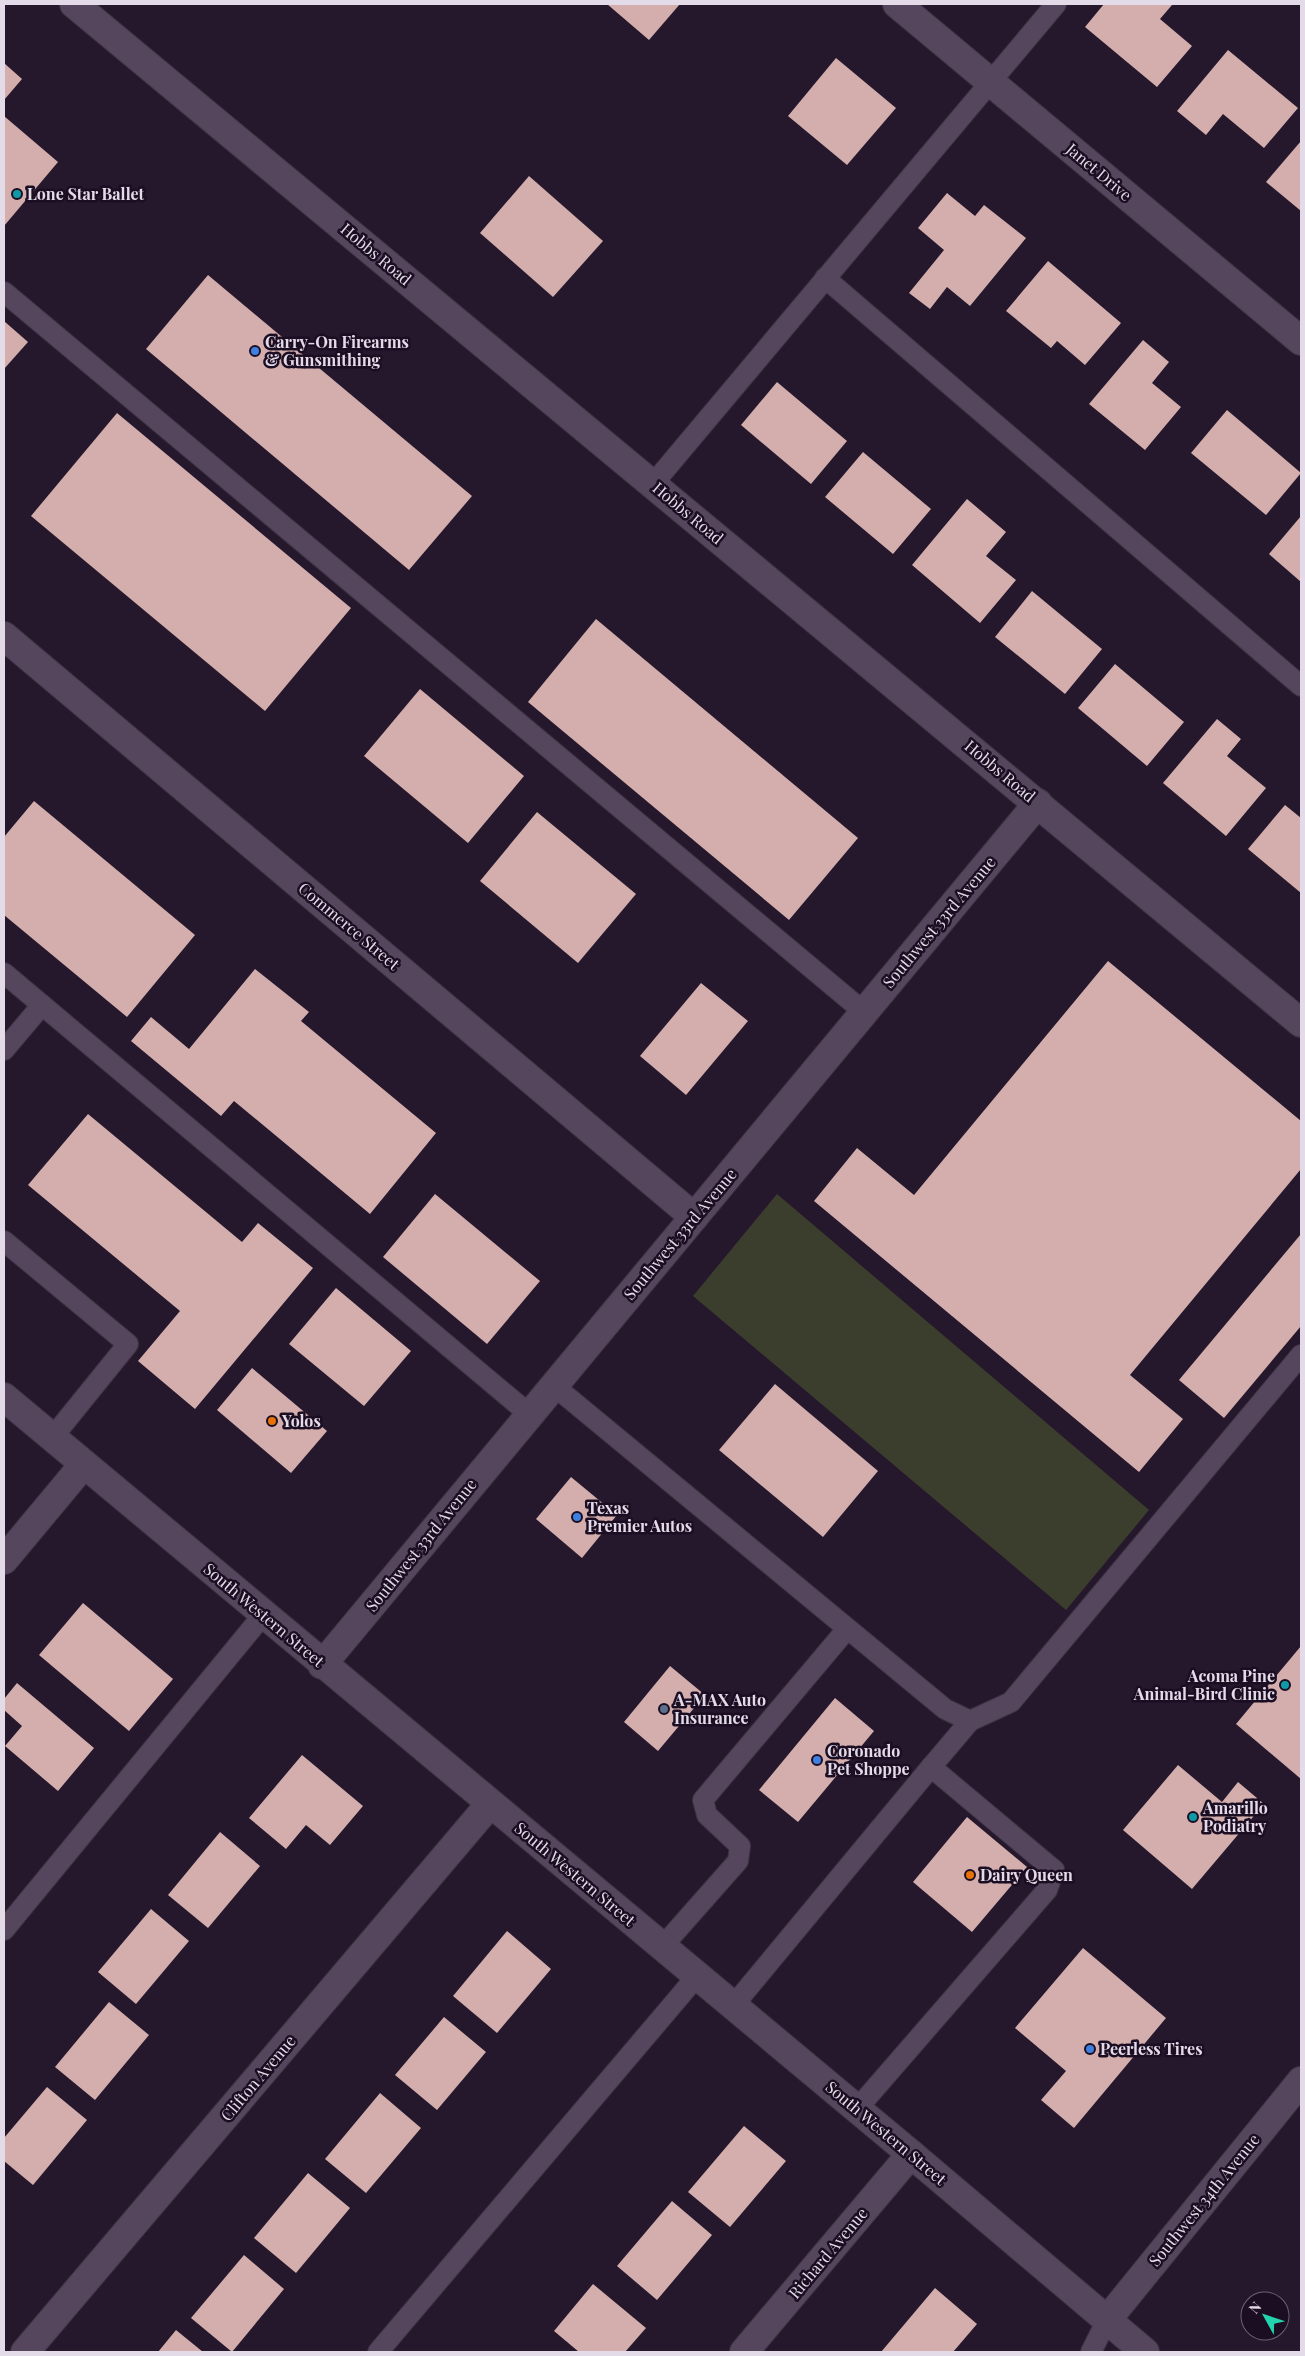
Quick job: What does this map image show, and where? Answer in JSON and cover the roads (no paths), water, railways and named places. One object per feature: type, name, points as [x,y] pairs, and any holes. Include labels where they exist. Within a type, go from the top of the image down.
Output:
[{"type":"street","name":"Janet Drive","points":[[897,4],[1301,341]]},
{"type":"street","name":"Hobbs Road","points":[[82,6],[1301,1023]]},
{"type":"street","name":"Commerce Street","points":[[4,636],[694,1217]]},
{"type":"street","name":"Southwest 33rd Avenue","points":[[322,1665],[1038,803]]},
{"type":"street","name":"South Western Street","points":[[4,1397],[322,1665],[912,2154],[1145,2352]]},
{"type":"street","points":[[4,1560],[84,1464]]},
{"type":"street","name":"Clifton Avenue","points":[[25,2352],[490,1804]]},
{"type":"street","name":"Southwest 34th Avenue","points":[[1107,2320],[1301,2081]]},
{"type":"street","name":"Richard Avenue","points":[[744,2352],[912,2154]]},
{"type":"lane","points":[[653,484],[1056,4]]},
{"type":"lane","points":[[825,278],[1301,686]]},
{"type":"lane","points":[[4,292],[864,1012]]},
{"type":"lane","points":[[4,973],[529,1414]]},
{"type":"lane","points":[[4,1050],[42,1005]]},
{"type":"lane","points":[[4,1241],[128,1344],[52,1438]]},
{"type":"lane","points":[[733,2006],[970,1722],[1011,1702],[1301,1355]]},
{"type":"lane","points":[[553,1385],[846,1629],[945,1709],[970,1722]]},
{"type":"lane","points":[[4,1930],[263,1615]]},
{"type":"lane","points":[[662,1947],[738,1861],[740,1846],[706,1815],[703,1800],[846,1629]]},
{"type":"lane","points":[[857,2109],[1047,1890],[1054,1870],[931,1767]]},
{"type":"lane","points":[[378,2352],[696,1976]]},
{"type":"lane","points":[[1091,2352],[1107,2320]]},
{"type":"place","name":"Lone Star Ballet","points":[[17,194]]},
{"type":"place","name":"Carry-On Firearms & Gunsmithing","points":[[255,351]]},
{"type":"place","name":"Yolos","points":[[272,1421]]},
{"type":"place","name":"Texas Premier Autos","points":[[577,1517]]},
{"type":"place","name":"Acoma Pine Animal-Bird Clinic","points":[[1285,1685]]},
{"type":"place","name":"A-MAX Auto Insurance","points":[[664,1709]]},
{"type":"place","name":"Coronado Pet Shoppe","points":[[817,1760]]},
{"type":"place","name":"Amarillo Podiatry","points":[[1193,1817]]},
{"type":"place","name":"Dairy Queen","points":[[970,1875]]},
{"type":"place","name":"Peerless Tires","points":[[1090,2049]]}]
